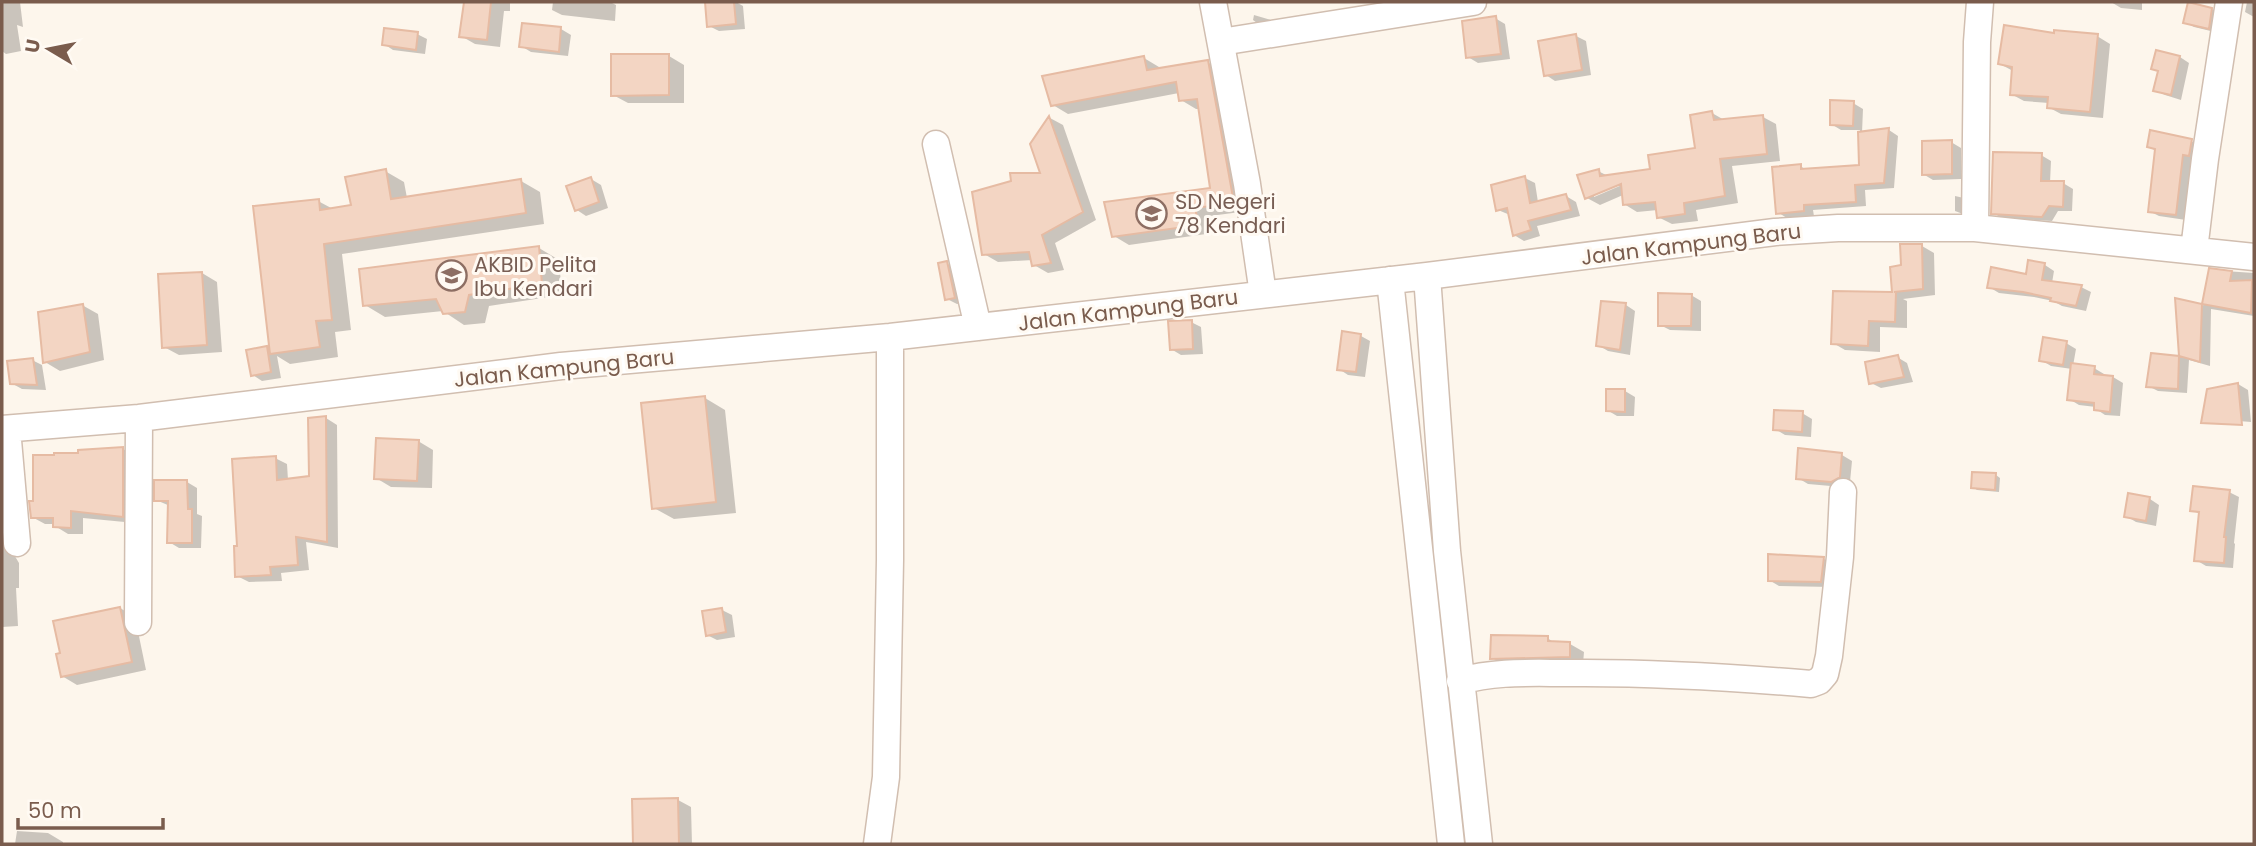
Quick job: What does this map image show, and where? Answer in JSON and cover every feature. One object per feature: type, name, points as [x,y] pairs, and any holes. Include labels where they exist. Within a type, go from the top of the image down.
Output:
[{"type":"street","points":[[1213,2],[1247,184],[1262,294]]},
{"type":"street","points":[[1221,42],[1473,2]]},
{"type":"street","points":[[1975,228],[1980,2]]},
{"type":"street","points":[[2194,250],[2229,2]]},
{"type":"street","points":[[936,144],[978,327]]},
{"type":"street","name":"Jalan Kampung Baru","points":[[4,429],[139,418],[561,366],[890,337],[1427,276],[1775,232],[1838,228],[1975,228],[2254,257]]},
{"type":"street","points":[[1427,276],[1447,551],[1479,844]]},
{"type":"street","points":[[1390,280],[1451,844]]},
{"type":"street","points":[[877,844],[886,777],[890,337]]},
{"type":"street","points":[[138,622],[139,418]]},
{"type":"street","points":[[4,429],[17,542]]},
{"type":"street","points":[[1460,681],[1492,673],[1595,672],[1688,674],[1811,684],[1819,681],[1825,674],[1829,656],[1840,557],[1843,492]]},
{"type":"building","points":[[464,2],[491,2],[487,40],[459,37]]},
{"type":"building","points":[[705,2],[734,2],[736,24],[707,27]]},
{"type":"building","points":[[2188,2],[2212,8],[2209,29],[2183,23]]},
{"type":"building","points":[[1496,16],[1501,54],[1466,58],[1462,21]]},
{"type":"building","points":[[522,23],[561,27],[559,52],[519,47]]},
{"type":"building","points":[[2004,25],[2054,33],[2054,30],[2098,34],[2090,112],[2047,108],[2048,97],[2010,95],[2012,67],[1998,64]]},
{"type":"building","points":[[384,28],[418,32],[416,50],[382,45]]},
{"type":"building","points":[[1576,34],[1582,70],[1544,76],[1538,41]]},
{"type":"building","points":[[2156,50],[2180,56],[2171,95],[2153,91],[2158,71],[2151,69]]},
{"type":"building","points":[[611,54],[669,54],[669,95],[611,96]]},
{"type":"building","points":[[1144,56],[1147,70],[1208,60],[1234,203],[1195,208],[1199,225],[1112,237],[1104,202],[1210,188],[1197,99],[1179,101],[1176,82],[1051,106],[1042,76]]},
{"type":"building","points":[[1830,100],[1854,101],[1853,126],[1830,125]]},
{"type":"building","points":[[1712,111],[1714,120],[1763,115],[1767,154],[1720,159],[1725,196],[1684,203],[1685,214],[1657,218],[1655,202],[1623,205],[1621,184],[1585,199],[1577,175],[1599,169],[1600,176],[1650,169],[1648,155],[1695,148],[1690,115]]},
{"type":"building","points":[[1049,116],[1083,212],[1042,235],[1051,263],[1032,266],[1029,252],[982,255],[972,192],[1011,181],[1010,173],[1040,173],[1030,144]]},
{"type":"building","points":[[1889,128],[1884,183],[1855,185],[1856,202],[1804,205],[1804,211],[1776,214],[1772,167],[1801,164],[1801,169],[1859,165],[1858,132]]},
{"type":"building","points":[[2150,130],[2192,139],[2189,156],[2183,155],[2176,215],[2148,212],[2155,149],[2147,147]]},
{"type":"building","points":[[1952,140],[1952,174],[1922,175],[1922,141]]},
{"type":"building","points":[[1993,152],[2042,153],[2041,181],[2064,181],[2063,207],[2049,206],[2042,217],[1991,214]]},
{"type":"building","points":[[386,169],[391,199],[521,179],[526,213],[324,244],[332,320],[316,321],[320,347],[270,354],[253,206],[319,199],[320,210],[351,205],[345,177]]},
{"type":"building","points":[[1525,176],[1530,203],[1566,194],[1571,210],[1528,221],[1531,230],[1513,236],[1507,208],[1496,211],[1491,185]]},
{"type":"building","points":[[591,177],[599,202],[575,211],[566,186]]},
{"type":"building","points":[[1900,244],[1922,244],[1923,289],[1894,292],[1895,322],[1869,321],[1868,346],[1831,344],[1833,291],[1892,292],[1890,267],[1901,265]]},
{"type":"building","name":"AKBID Pelita Ibu Kendari","points":[[539,246],[542,284],[469,295],[465,312],[443,314],[436,299],[363,306],[359,269]]},
{"type":"building","points":[[2028,260],[2045,263],[2042,280],[2082,285],[2076,306],[2023,292],[1987,288],[1991,267],[2026,274]]},
{"type":"building","points":[[947,261],[955,298],[945,300],[938,263]]},
{"type":"building","points":[[2209,268],[2232,271],[2230,281],[2252,280],[2251,313],[2202,304]]},
{"type":"building","points":[[202,272],[207,345],[162,348],[158,274]]},
{"type":"building","points":[[1658,293],[1692,294],[1691,326],[1658,326]]},
{"type":"building","points":[[2175,298],[2202,304],[2200,362],[2179,356]]},
{"type":"building","points":[[1601,301],[1626,303],[1620,350],[1596,346]]},
{"type":"building","points":[[83,304],[90,352],[43,363],[38,312]]},
{"type":"building","points":[[1192,320],[1193,349],[1170,350],[1168,321]]},
{"type":"building","points":[[1342,331],[1361,334],[1356,372],[1337,370]]},
{"type":"building","points":[[2043,337],[2067,341],[2063,365],[2039,361]]},
{"type":"building","points":[[267,346],[271,372],[251,376],[246,350]]},
{"type":"building","points":[[2151,353],[2179,356],[2178,389],[2146,387]]},
{"type":"building","points":[[1898,355],[1904,377],[1869,384],[1865,362]]},
{"type":"building","points":[[33,358],[37,385],[10,384],[7,361]]},
{"type":"building","points":[[2071,363],[2095,366],[2094,374],[2113,376],[2110,412],[2094,410],[2094,403],[2067,400]]},
{"type":"building","points":[[2238,383],[2242,425],[2201,423],[2207,389]]},
{"type":"building","points":[[1606,389],[1625,389],[1625,412],[1606,411]]},
{"type":"building","points":[[705,396],[716,502],[652,509],[641,403]]},
{"type":"building","points":[[1774,410],[1803,411],[1802,432],[1773,430]]},
{"type":"building","points":[[326,416],[327,542],[296,537],[298,565],[270,567],[271,575],[235,577],[234,546],[237,546],[232,459],[276,456],[277,480],[309,476],[308,418]]},
{"type":"building","points":[[376,438],[419,440],[417,481],[374,479]]},
{"type":"building","points":[[123,447],[123,517],[71,511],[71,528],[53,527],[53,518],[31,518],[29,501],[33,501],[33,455]]},
{"type":"building","points":[[1798,448],[1842,453],[1840,477],[1831,482],[1796,479]]},
{"type":"building","points":[[1972,472],[1996,473],[1995,490],[1971,488]]},
{"type":"building","points":[[154,480],[187,480],[188,509],[192,509],[192,543],[167,543],[168,501],[154,501]]},
{"type":"building","points":[[2193,486],[2230,490],[2224,537],[2224,563],[2194,561],[2199,512],[2190,511]]},
{"type":"building","points":[[2128,493],[2150,497],[2146,521],[2124,517]]},
{"type":"building","points":[[1768,554],[1824,557],[1821,582],[1768,581]]},
{"type":"building","points":[[120,607],[132,662],[61,677],[56,654],[60,653],[53,621]]},
{"type":"building","points":[[722,608],[726,632],[706,636],[702,611]]},
{"type":"building","points":[[1491,635],[1548,636],[1548,641],[1570,642],[1570,657],[1490,659]]},
{"type":"building","points":[[678,798],[679,844],[633,844],[632,799]]},
{"type":"place","name":"SD Negeri 78 Kendari","points":[[1152,213]]},
{"type":"place","name":"AKBID Pelita Ibu Kendari","points":[[451,276]]}]
